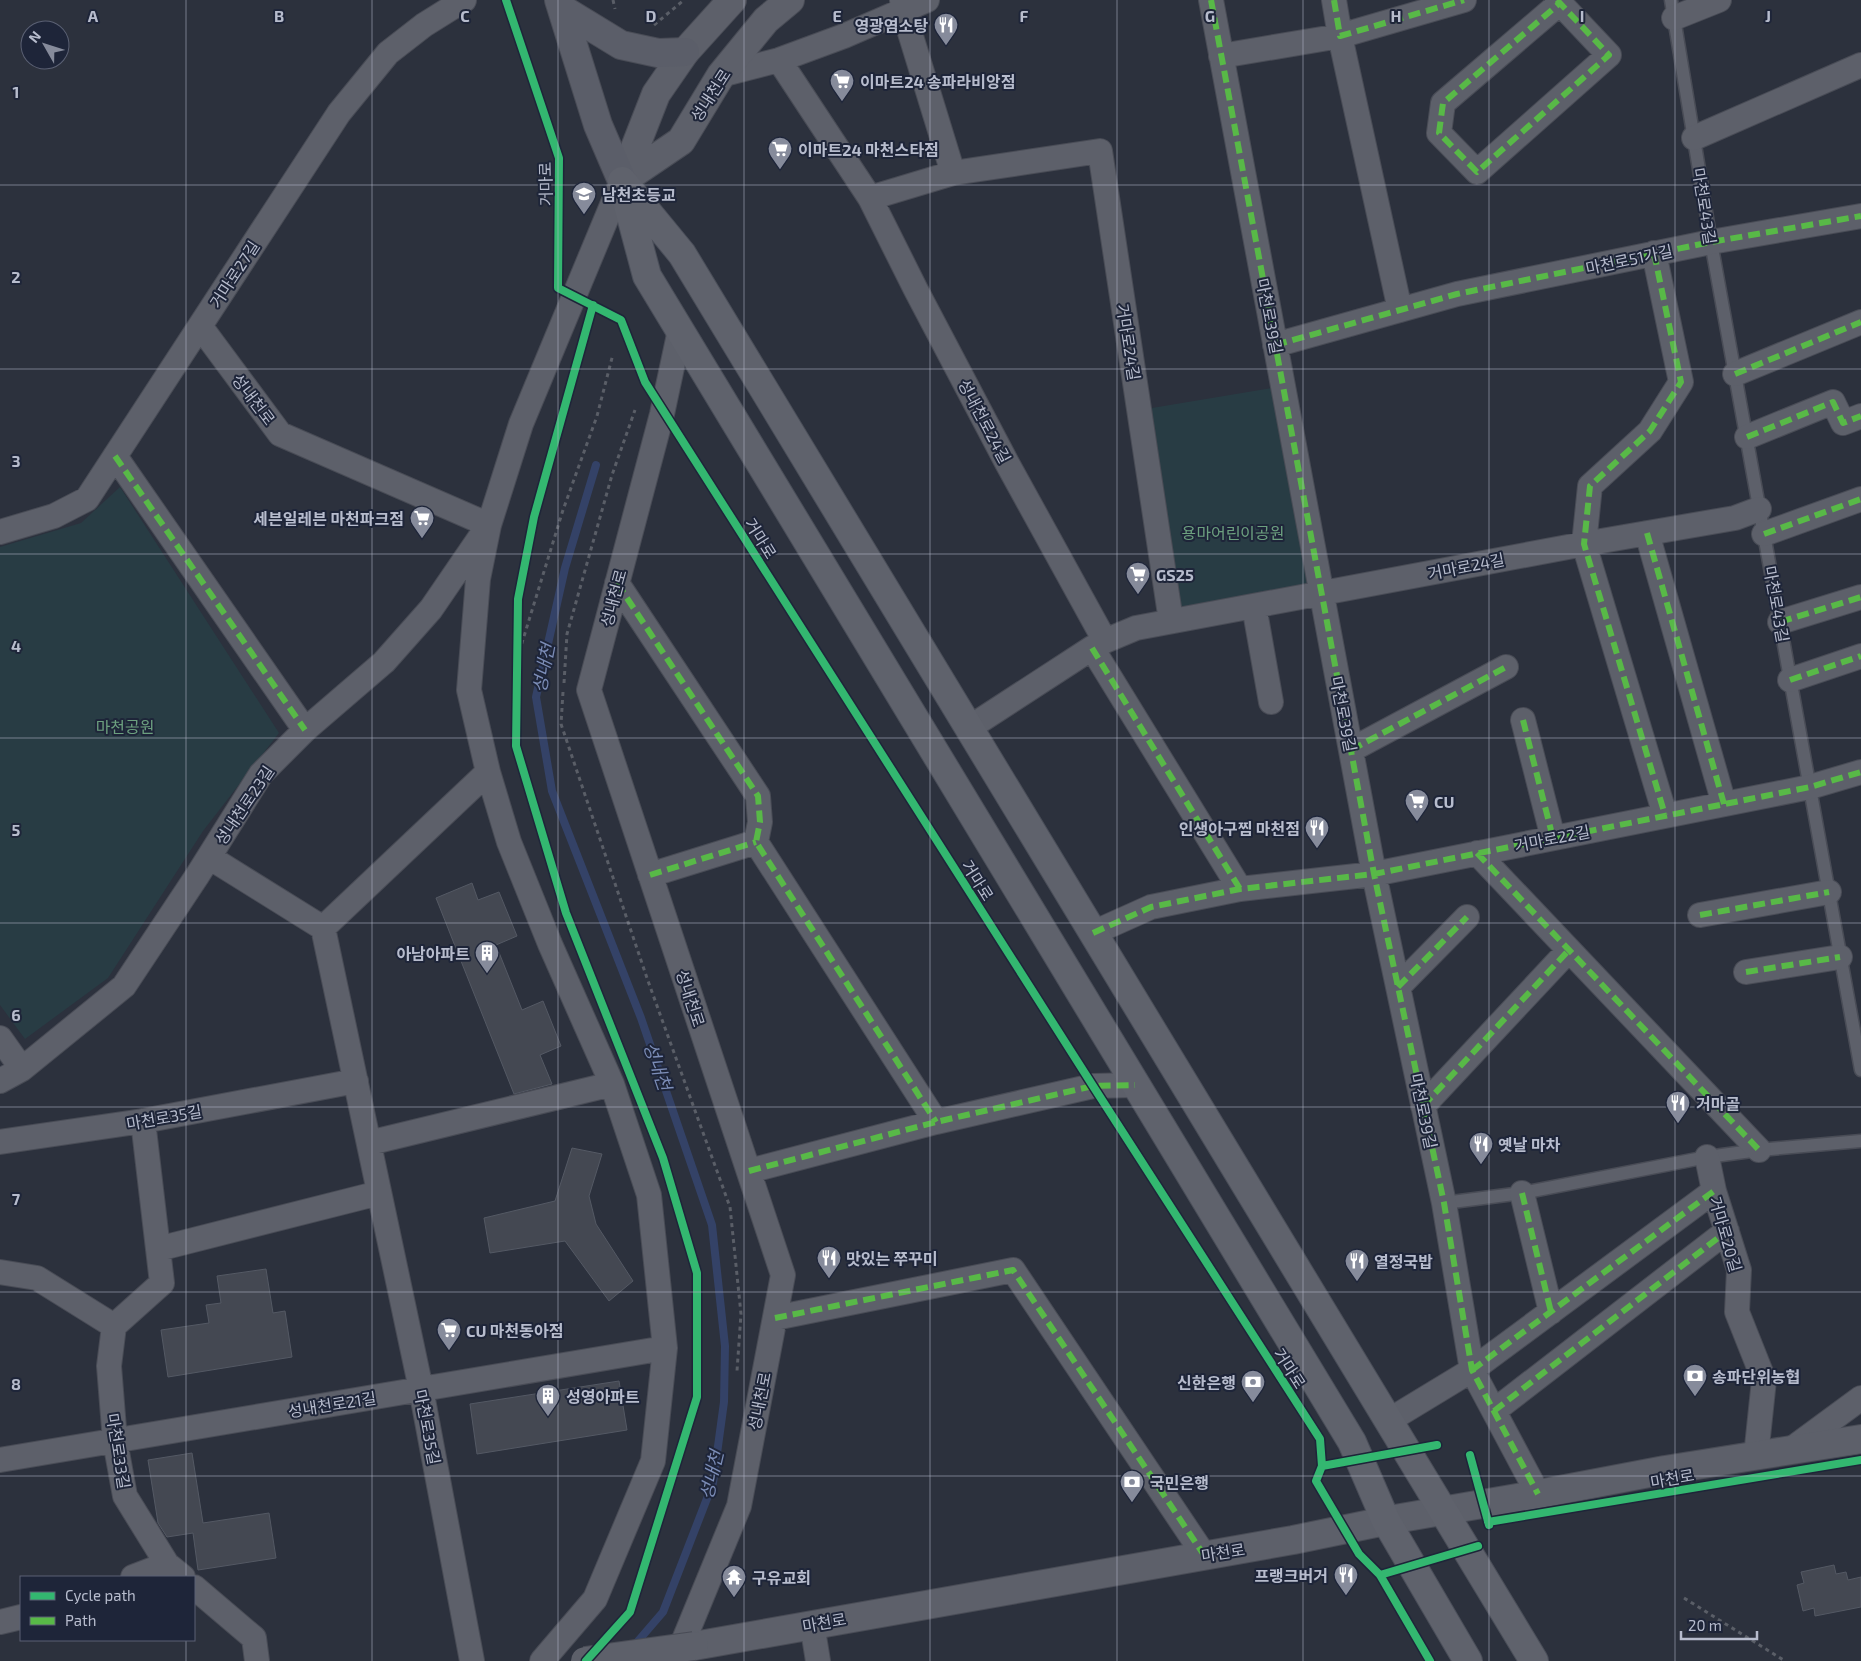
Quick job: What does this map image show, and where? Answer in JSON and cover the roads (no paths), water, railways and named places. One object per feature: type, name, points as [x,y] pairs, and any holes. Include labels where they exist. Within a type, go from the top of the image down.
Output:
[{"type":"main road","points":[[561,4],[621,45],[658,53],[685,52]]},
{"type":"main road","name":"거마로","points":[[561,4],[598,125],[622,181],[647,276],[1352,1442],[1386,1521],[1468,1661]]},
{"type":"main road","name":"거마로","points":[[622,181],[682,254],[1534,1661]]},
{"type":"street","name":"거마로27길","points":[[0,532],[54,516],[87,499],[339,113],[388,53],[424,25],[464,0]]},
{"type":"street","points":[[542,1661],[595,1599],[654,1461],[665,1348],[649,1195],[612,1084],[550,944],[513,851],[488,772],[469,690],[478,579],[489,525],[521,424],[656,94],[685,52],[732,0]]},
{"type":"street","name":"성내천로","points":[[622,181],[681,141],[721,75],[766,20],[790,0]]},
{"type":"street","points":[[721,75],[779,60],[844,36],[902,5],[927,0]]},
{"type":"street","name":"마천로39길","points":[[1211,0],[1350,750],[1374,874],[1444,1203],[1472,1370],[1538,1494]]},
{"type":"street","points":[[1334,0],[1340,36],[1400,310]]},
{"type":"street","name":"마천로43길","points":[[1672,9],[1719,0]]},
{"type":"street","points":[[1221,56],[1340,36],[1458,1]]},
{"type":"street","points":[[1558,2],[1609,55],[1477,172],[1439,133],[1443,103],[1558,2]]},
{"type":"street","points":[[870,198],[953,173],[902,5]]},
{"type":"street","name":"성내천로24길","points":[[779,60],[870,198],[1099,644],[1240,889]]},
{"type":"street","points":[[1694,138],[1861,64]]},
{"type":"street","name":"거마로24길","points":[[953,173],[1100,151],[1171,621]]},
{"type":"street","name":"마천로51가길","points":[[1275,345],[1457,294],[1711,242],[1861,216]]},
{"type":"street","points":[[1654,254],[1681,382],[1650,431],[1590,486],[1584,544],[1665,815]]},
{"type":"street","points":[[1735,374],[1861,322]]},
{"type":"street","name":"성내천로","points":[[200,326],[280,434],[489,525]]},
{"type":"street","name":"성내천로","points":[[672,1661],[679,1652],[739,1506],[783,1275],[589,690],[662,414],[680,330]]},
{"type":"street","points":[[1747,437],[1833,402],[1843,423],[1861,416]]},
{"type":"street","points":[[115,456],[305,730]]},
{"type":"street","points":[[1764,534],[1861,499]]},
{"type":"street","name":"거마로24길","points":[[969,728],[1099,644],[1136,628],[1584,544],[1735,518],[1759,509]]},
{"type":"street","name":"성내천로23길","points":[[0,1081],[22,1069],[124,986],[209,858],[261,774],[305,730],[384,662],[431,610],[489,525]]},
{"type":"street","points":[[1646,533],[1724,804]]},
{"type":"street","points":[[617,582],[758,796],[760,822],[756,842],[936,1122]]},
{"type":"street","points":[[1780,622],[1861,596]]},
{"type":"street","points":[[1254,606],[1271,702]]},
{"type":"street","points":[[1790,680],[1861,656]]},
{"type":"street","points":[[1350,750],[1506,667]]},
{"type":"street","points":[[1523,720],[1553,838]]},
{"type":"street","points":[[209,858],[323,928],[488,772]]},
{"type":"street","name":"거마로22길","points":[[1093,933],[1152,907],[1240,889],[1374,874],[1810,787],[1861,772]]},
{"type":"street","points":[[650,875],[756,842]]},
{"type":"street","points":[[1477,853],[1760,1150]]},
{"type":"street","points":[[1700,915],[1829,892]]},
{"type":"street","points":[[1398,987],[1467,917]]},
{"type":"street","name":"마천로35길","points":[[323,928],[421,1389],[472,1661]]},
{"type":"street","points":[[1424,1106],[1569,950]]},
{"type":"street","points":[[1746,972],[1840,957]]},
{"type":"street","points":[[0,1038],[22,1069]]},
{"type":"street","name":"마천로35길","points":[[0,1142],[143,1121],[356,1081]]},
{"type":"street","points":[[369,1143],[612,1084]]},
{"type":"street","points":[[749,1171],[936,1122],[1093,1086],[1135,1085]]},
{"type":"street","points":[[0,1272],[37,1278],[114,1326],[162,1283],[143,1121]]},
{"type":"street","name":"거마로20길","points":[[1707,1157],[1714,1191],[1739,1270],[1737,1312],[1764,1380],[1756,1456]]},
{"type":"street","points":[[1388,1420],[1472,1370],[1714,1191]]},
{"type":"street","points":[[158,1249],[379,1193]]},
{"type":"street","points":[[1522,1193],[1551,1312]]},
{"type":"street","points":[[1494,1411],[1727,1231]]},
{"type":"street","points":[[775,1318],[1014,1270],[1204,1555]]},
{"type":"street","name":"마천로33길","points":[[114,1326],[109,1366],[115,1441],[125,1496],[175,1571],[140,1576]]},
{"type":"street","name":"성내천로21길","points":[[0,1460],[665,1348]]},
{"type":"street","points":[[1789,1451],[1861,1398]]},
{"type":"street","name":"마천로","points":[[585,1661],[694,1646],[1293,1540],[1665,1470],[1861,1439]]},
{"type":"street","points":[[195,1588],[254,1638],[257,1661]]},
{"type":"street","points":[[0,1622],[20,1617]]},
{"type":"street","points":[[812,1624],[818,1661]]},
{"type":"lane","name":"마천로43길","points":[[1672,9],[1711,242],[1861,1070]]},
{"type":"lane","points":[[1444,1203],[1522,1193],[1707,1157],[1760,1150],[1861,1142]]},
{"type":"waterway","name":"성내천","points":[[596,465],[565,568],[536,697],[552,791],[641,1018],[712,1225],[725,1346],[724,1402],[713,1483],[663,1612],[632,1648]]},
{"type":"place","name":"영광염소탕","points":[[946,46]]},
{"type":"place","name":"이마트24 송파라비앙점","points":[[842,102]]},
{"type":"place","name":"이마트24 마천스타점","points":[[780,170]]},
{"type":"place","name":"남천초등교","points":[[584,215]]},
{"type":"place","name":"세븐일레븐 마천파크점","points":[[422,539]]},
{"type":"place","name":"GS25","points":[[1138,595]]},
{"type":"place","name":"CU","points":[[1417,822]]},
{"type":"place","name":"인생아구찜 마천점","points":[[1317,849]]},
{"type":"place","name":"아남아파트","points":[[487,974]]},
{"type":"place","name":"거마골","points":[[1678,1124]]},
{"type":"place","name":"옛날 마차","points":[[1481,1165]]},
{"type":"place","name":"맛있는 쭈꾸미","points":[[829,1279]]},
{"type":"place","name":"열정국밥","points":[[1357,1282]]},
{"type":"place","name":"CU 마천동아점","points":[[449,1351]]},
{"type":"place","name":"송파단위농협","points":[[1695,1397]]},
{"type":"place","name":"신한은행","points":[[1253,1403]]},
{"type":"place","name":"성영아파트","points":[[548,1417]]},
{"type":"place","name":"국민은행","points":[[1132,1503]]},
{"type":"place","name":"프랭크버거","points":[[1346,1596]]},
{"type":"place","name":"구유교회","points":[[734,1598]]},
{"type":"park label","name":"용마어린이공원","points":[[1233,532]]},
{"type":"park label","name":"마천공원","points":[[125,726]]}]
